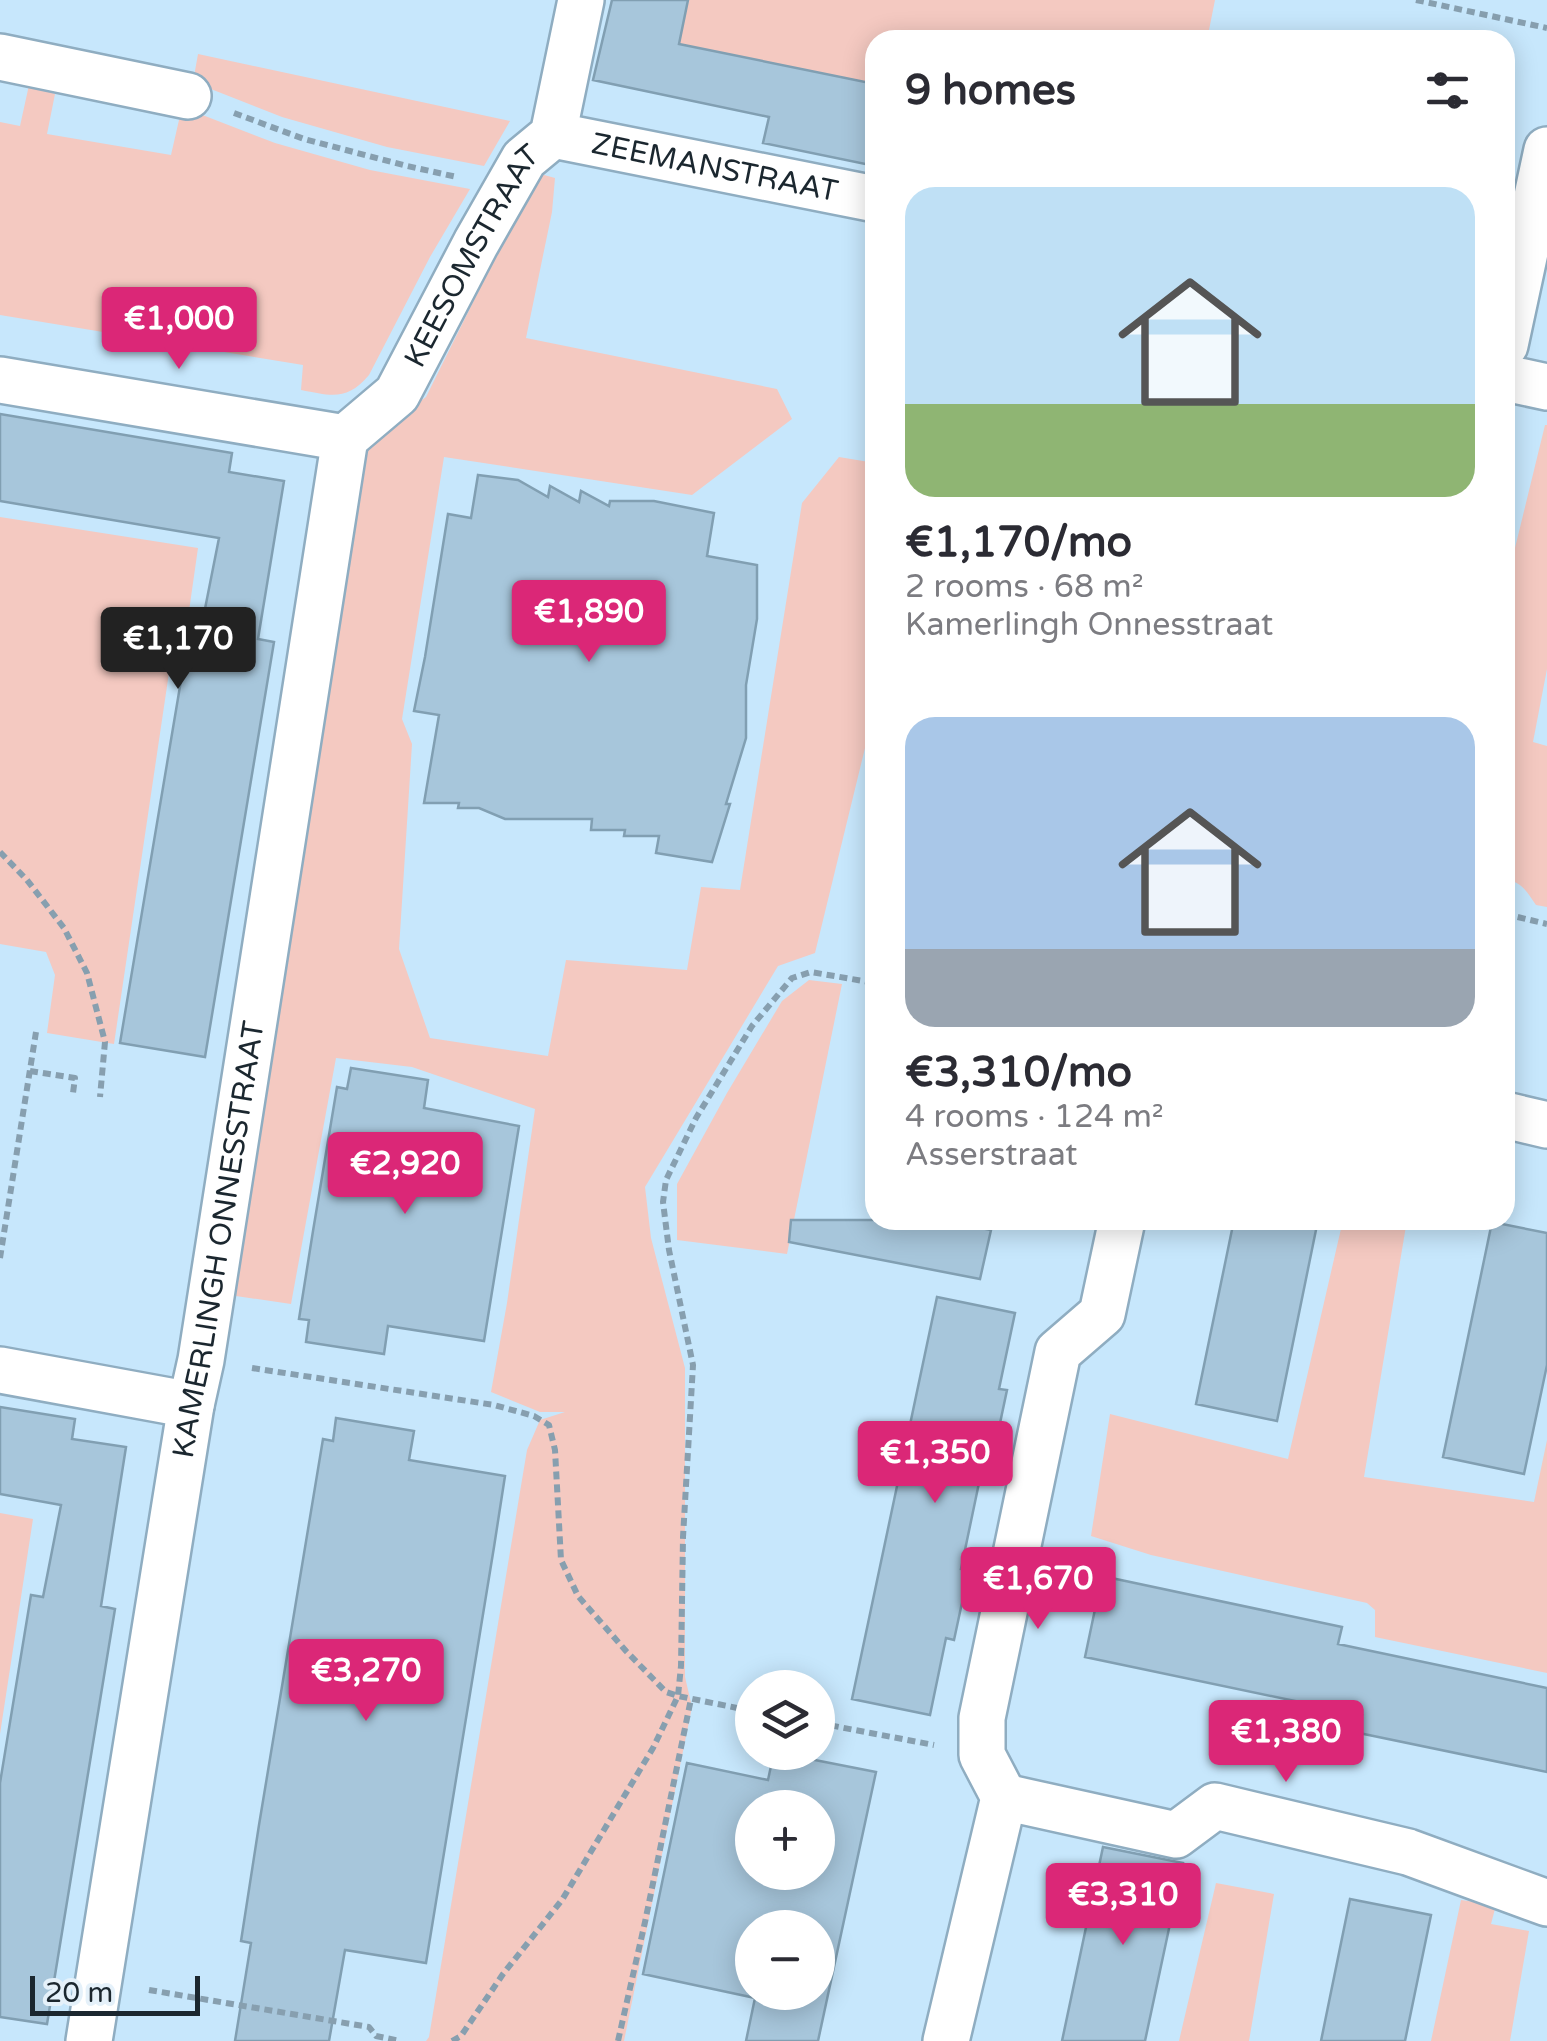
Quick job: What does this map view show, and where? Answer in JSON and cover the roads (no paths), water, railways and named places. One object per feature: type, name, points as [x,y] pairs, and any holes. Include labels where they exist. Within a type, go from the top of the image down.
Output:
[{"type":"street","name":"KEESOMSTRAAT","points":[[345,438],[396,394],[524,159],[554,135],[581,0]]},
{"type":"street","points":[[0,57],[188,96]]},
{"type":"street","name":"ZEEMANSTRAAT","points":[[554,135],[865,196]]},
{"type":"street","points":[[1515,299],[1547,150]]},
{"type":"street","points":[[0,380],[345,438]]},
{"type":"street","points":[[1515,380],[1547,387]]},
{"type":"street","name":"KAMERLINGH ONNESSTRAAT","points":[[89,2041],[201,1360],[345,438]]},
{"type":"street","points":[[1515,1117],[1547,1125]]},
{"type":"street","points":[[946,2041],[1004,1797],[982,1755],[982,1718],[1058,1352],[1102,1314],[1120,1230]]},
{"type":"street","points":[[0,1370],[191,1405]]},
{"type":"street","points":[[1004,1797],[1176,1834],[1216,1806],[1408,1852],[1547,1903]]}]
